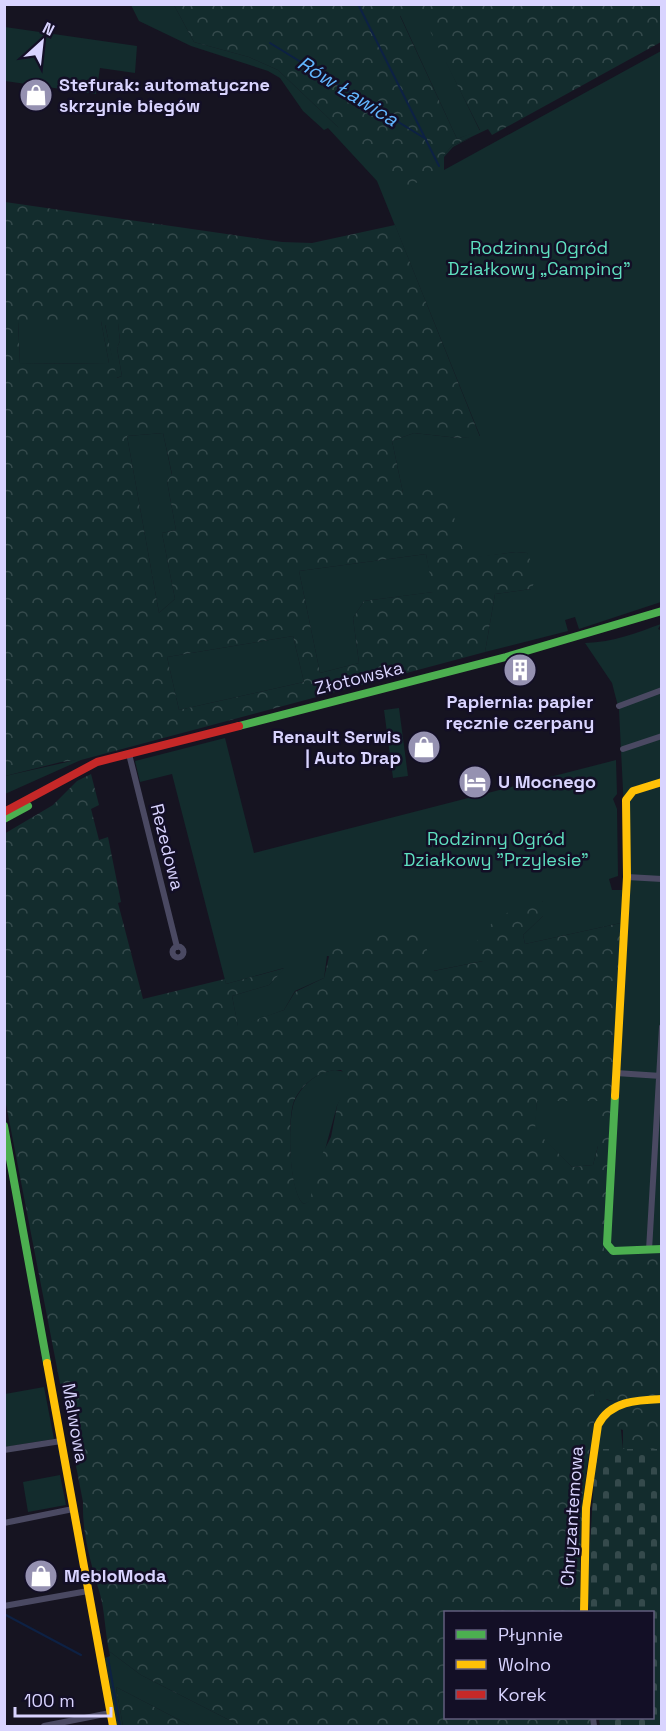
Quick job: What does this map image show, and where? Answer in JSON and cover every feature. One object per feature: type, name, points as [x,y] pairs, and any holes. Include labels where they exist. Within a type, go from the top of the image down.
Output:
[{"type":"street","name":"Złotowska","points":[[4,812],[22,805],[65,777],[89,765],[555,644],[662,610]]},
{"type":"street","points":[[619,706],[662,690]]},
{"type":"street","points":[[622,749],[662,736]]},
{"type":"street","name":"Rezedowa","points":[[129,754],[177,947]]},
{"type":"street","name":"Złotowska","points":[[4,819],[23,810],[65,777]]},
{"type":"street","points":[[662,782],[633,791],[628,795],[627,877],[607,1244],[613,1251],[662,1249]]},
{"type":"street","points":[[627,877],[662,879]]},
{"type":"street","points":[[649,1250],[662,1027]]},
{"type":"street","points":[[616,1073],[660,1076]]},
{"type":"street","name":"Malwowa","points":[[4,1126],[112,1726]]},
{"type":"street","name":"Chryzantemowa","points":[[584,1611],[582,1571],[590,1468],[598,1423],[609,1409],[638,1401],[662,1399]]},
{"type":"street","points":[[4,1450],[61,1441]]},
{"type":"street","points":[[4,1523],[73,1509]]},
{"type":"street","points":[[4,1606],[88,1591]]},
{"type":"street","points":[[44,1726],[110,1713]]},
{"type":"green space","name":"Rodzinny Ogród Działkowy „Camping”","points":[[131,5],[174,5],[194,42],[249,57],[278,70],[338,127],[443,156],[452,146],[472,137],[453,147],[444,157],[444,170],[661,51],[661,602],[579,629],[575,617],[565,620],[568,631],[485,652],[495,594],[531,589],[527,553],[516,552],[465,559],[403,493],[392,441],[414,433],[459,438],[480,436],[377,181],[328,128],[324,130],[303,111],[280,78],[268,71],[191,46],[139,21]]},
{"type":"green space","points":[[174,5],[661,5],[661,42],[492,135],[488,129],[452,146],[443,156],[442,170],[400,191],[278,70],[249,57],[194,42]],"holes":[[[419,9],[480,130],[457,139],[400,16]]]},
{"type":"green space","points":[[420,8],[480,131],[457,139],[400,15]]},
{"type":"green space","points":[[5,27],[137,46],[135,73],[100,68],[96,94],[5,81]]},
{"type":"green space","points":[[5,202],[282,242],[312,243],[395,225],[480,437],[459,438],[414,433],[392,441],[403,493],[446,486],[465,558],[516,552],[527,553],[538,576],[531,589],[495,594],[485,652],[81,760],[61,762],[5,776]],"holes":[[[18,321],[101,321],[109,363],[20,364]],[[118,323],[120,341],[117,348],[122,376],[117,378],[105,325]],[[163,433],[172,474],[167,481],[176,530],[162,533],[175,599],[159,613],[127,436]],[[426,554],[433,592],[364,601],[353,618],[359,663],[320,673],[299,571]],[[293,636],[304,682],[179,710],[167,657]]]},
{"type":"green space","points":[[18,321],[101,321],[109,363],[20,364]]},
{"type":"green space","points":[[118,322],[120,341],[117,348],[122,376],[116,378],[105,324]]},
{"type":"green space","points":[[163,433],[172,475],[167,481],[176,530],[162,533],[175,599],[159,613],[127,436]]},
{"type":"green space","points":[[426,554],[434,592],[364,601],[353,618],[359,663],[320,673],[299,571]]},
{"type":"green space","name":"Rodzinny Ogród Działkowy \"Przylesie\"","points":[[661,624],[658,629],[662,631],[661,1251],[604,1253],[621,923],[525,944],[523,935],[543,916],[543,901],[483,961],[433,971],[327,956],[324,978],[295,991],[284,1010],[238,1027],[232,996],[269,985],[284,968],[226,984],[172,774],[140,782],[135,761],[225,738],[254,853],[616,760],[617,794],[613,799],[617,809],[618,876],[609,879],[612,890],[623,890],[624,810],[619,710],[612,683],[585,643],[615,639]]},
{"type":"green space","points":[[293,636],[304,682],[179,710],[167,657]]},
{"type":"green space","points":[[399,708],[408,776],[393,778],[384,710]]},
{"type":"green space","points":[[81,760],[5,794],[5,776]]},
{"type":"green space","points":[[91,774],[99,805],[91,809],[99,840],[108,837],[121,902],[118,903],[143,999],[225,979],[226,984],[285,968],[269,985],[232,996],[238,1026],[284,1010],[295,992],[324,978],[331,948],[419,926],[434,971],[483,961],[477,941],[491,924],[514,910],[544,901],[543,916],[523,935],[525,944],[621,923],[604,1253],[661,1251],[661,1449],[623,1449],[623,1430],[600,1422],[618,1402],[601,1398],[600,1391],[595,1390],[594,1418],[582,1517],[581,1611],[444,1611],[444,1719],[590,1719],[591,1726],[241,1726],[141,1675],[109,1651],[102,1601],[88,1549],[83,1502],[5,1099],[4,834],[53,805],[77,781]],"holes":[[[341,1070],[349,1077],[337,1106],[331,1137],[312,1174],[311,1200],[304,1204],[299,1198],[292,1172],[290,1123],[294,1101],[302,1088],[319,1075]],[[537,1101],[598,1101],[598,1146],[593,1165],[572,1167],[535,1130]]]},
{"type":"green space","points":[[335,1070],[346,1072],[349,1077],[347,1086],[337,1106],[311,1201],[304,1204],[295,1186],[292,1171],[290,1137],[292,1109],[298,1094],[306,1084],[322,1073]]},
{"type":"green space","points":[[537,1101],[598,1101],[598,1146],[593,1165],[572,1167],[534,1130]]},
{"type":"green space","points":[[44,1387],[54,1439],[5,1447],[5,1394]]},
{"type":"green space","points":[[598,1389],[607,1400],[618,1402],[623,1449],[588,1449],[594,1420],[592,1403],[595,1390]]},
{"type":"green space","points":[[596,1449],[661,1449],[661,1726],[600,1726],[599,1719],[654,1719],[654,1611],[589,1611],[587,1591]]},
{"type":"green space","points":[[60,1475],[66,1505],[28,1512],[23,1482]]},
{"type":"green space","points":[[109,1651],[141,1675],[241,1726],[191,1726],[116,1687],[123,1726],[117,1726],[105,1658],[110,1656]]},
{"type":"green space","points":[[116,1687],[191,1726],[123,1726]]},
{"type":"waterway","name":"Rów Ławica","points":[[358,4],[439,166]]},
{"type":"waterway","name":"Rów Ławica","points":[[270,43],[426,139]]},
{"type":"waterway","points":[[4,1614],[81,1655]]},
{"type":"waterway","points":[[108,1658],[120,1726]]},
{"type":"traffic: fast","points":[[239,726],[506,657],[662,611]]},
{"type":"traffic: fast","points":[[4,819],[28,806]]},
{"type":"traffic: fast","points":[[615,1096],[607,1244],[613,1251],[662,1249]]},
{"type":"traffic: fast","points":[[4,1126],[47,1363]]},
{"type":"traffic: slow","points":[[615,1096],[627,877],[626,800],[633,791],[662,782]]},
{"type":"traffic: slow","points":[[47,1363],[113,1726]]},
{"type":"traffic: slow","points":[[584,1611],[586,1508],[598,1425],[603,1417],[617,1406],[634,1401],[662,1399]]},
{"type":"traffic: jam","points":[[4,812],[97,762],[239,726]]},
{"type":"place","name":"Stefurak: automatyczne skrzynie biegów","points":[[36,95]]},
{"type":"place","name":"Papiernia: papier ręcznie czerpany","points":[[520,670]]},
{"type":"place","name":"Renault Serwis | Auto Drap","points":[[424,747]]},
{"type":"place","name":"U Mocnego","points":[[475,782]]},
{"type":"place","name":"MebloModa","points":[[41,1576]]}]
